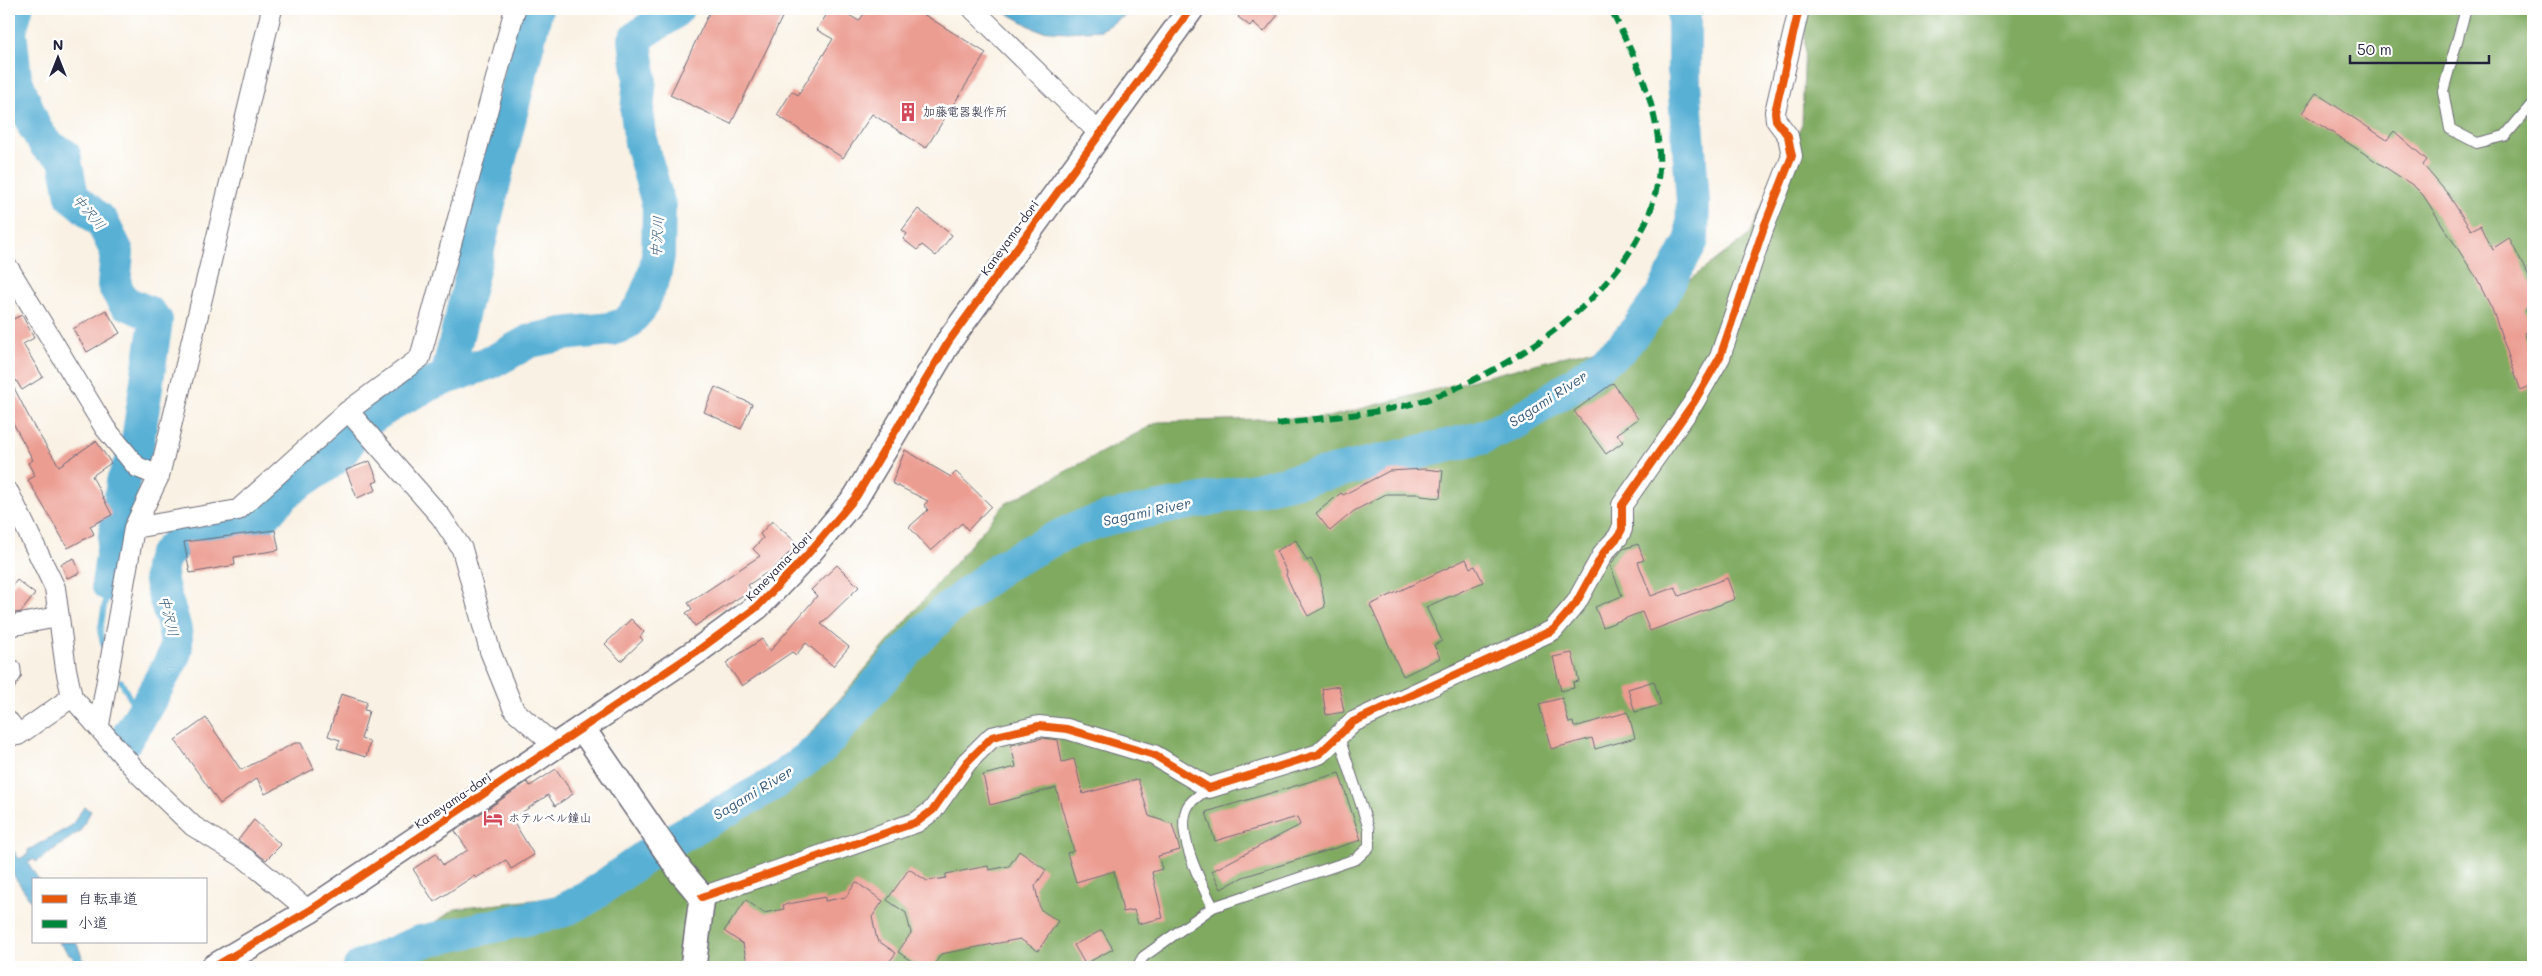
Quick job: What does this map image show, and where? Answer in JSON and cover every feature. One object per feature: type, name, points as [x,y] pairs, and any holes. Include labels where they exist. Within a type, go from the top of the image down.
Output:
[{"type":"street","points":[[98,725],[134,528],[159,476],[272,9]]},
{"type":"street","points":[[134,528],[238,510],[348,411],[420,358],[515,9]]},
{"type":"street","points":[[973,9],[1100,134]]},
{"type":"street","name":"Kaneyama-dori","points":[[214,967],[309,911],[700,649],[757,608],[833,526],[856,498],[902,416],[948,342],[1191,9]]},
{"type":"street","points":[[702,897],[917,822],[933,810],[967,762],[992,737],[1039,726],[1067,729],[1154,756],[1208,788],[1318,754],[1353,722],[1553,630],[1576,603],[1604,552],[1618,537],[1622,529],[1622,505],[1694,402],[1720,358],[1764,227],[1792,156],[1788,136],[1776,120],[1775,112],[1799,9]]},
{"type":"street","points":[[9,269],[16,299],[105,428],[137,467],[159,476]]},
{"type":"street","points":[[348,411],[441,518],[462,549],[490,651],[514,710],[555,746]]},
{"type":"street","points":[[9,493],[55,588],[66,669],[72,697],[139,774],[193,826],[246,859],[309,911]]},
{"type":"street","points":[[9,626],[58,617]]},
{"type":"street","points":[[9,722],[18,735],[72,697]]},
{"type":"street","points":[[582,728],[642,812],[681,872],[702,897],[693,967]]},
{"type":"lane","points":[[2466,9],[2443,91],[2450,129],[2478,143],[2505,136],[2533,103]]},
{"type":"lane","points":[[9,660],[15,667],[16,675],[9,686]]},
{"type":"lane","points":[[1137,967],[1143,957],[1213,906],[1356,859],[1369,847],[1369,828],[1338,734]]},
{"type":"lane","points":[[1208,788],[1188,805],[1183,824],[1197,875],[1213,906]]},
{"type":"green space","points":[[1806,9],[2533,9],[2533,967],[368,967],[455,909],[603,892],[756,798],[1005,504],[1158,422],[1329,417],[1601,347],[1749,235],[1802,124]]},
{"type":"water","points":[[1000,9],[1136,9],[1101,30],[1066,32],[1037,30]]},
{"type":"water","points":[[84,807],[91,811],[80,831],[36,862],[33,859],[28,863],[38,878],[32,878],[32,902],[14,876],[9,855],[14,851],[19,859],[28,854],[28,850],[71,826]]},
{"type":"water","points":[[60,944],[77,944],[84,961],[79,964]]},
{"type":"building","points":[[711,9],[786,9],[731,124],[670,95]]},
{"type":"building","name":"加藤電器製作所","points":[[830,9],[839,9],[859,21],[867,9],[915,9],[986,53],[926,148],[872,114],[843,158],[777,115],[792,91],[798,95],[833,39],[817,30]]},
{"type":"building","points":[[1237,9],[1270,9],[1278,15],[1264,32],[1253,22],[1250,26],[1238,17],[1242,13]]},
{"type":"building","points":[[2316,93],[2387,140],[2394,131],[2427,160],[2423,165],[2448,194],[2471,230],[2481,225],[2492,249],[2509,238],[2533,285],[2533,307],[2525,310],[2533,328],[2524,333],[2533,352],[2533,386],[2521,391],[2492,309],[2474,274],[2423,195],[2414,186],[2302,113]]},
{"type":"building","points":[[918,209],[952,235],[936,256],[922,245],[917,250],[903,239],[907,234],[902,230]]},
{"type":"building","points":[[106,310],[120,333],[87,352],[73,329]]},
{"type":"building","points":[[22,315],[34,338],[23,344],[43,377],[22,390],[9,369],[9,321]]},
{"type":"building","points":[[9,378],[33,425],[59,466],[96,441],[111,463],[92,476],[112,515],[90,526],[94,534],[68,548],[28,480],[35,476],[28,463],[33,460],[13,423],[9,425]]},
{"type":"building","points":[[1613,383],[1638,419],[1617,434],[1623,442],[1606,454],[1574,411]]},
{"type":"building","points":[[715,387],[752,404],[741,429],[704,412]]},
{"type":"building","points":[[905,450],[951,477],[956,472],[991,506],[968,530],[962,523],[931,551],[909,527],[928,510],[924,505],[928,501],[892,483]]},
{"type":"building","points":[[370,461],[378,481],[373,483],[376,490],[357,498],[346,470]]},
{"type":"building","points":[[1424,469],[1443,471],[1440,498],[1421,496],[1421,494],[1386,494],[1354,511],[1330,531],[1316,513],[1341,493],[1343,495],[1389,471]]},
{"type":"building","points":[[772,521],[798,544],[774,568],[748,585],[751,590],[695,626],[686,613],[692,609],[688,603],[760,556],[753,549],[763,538],[760,534]]},
{"type":"building","points":[[275,530],[279,550],[234,557],[235,565],[190,573],[184,542]]},
{"type":"building","points":[[1296,540],[1307,561],[1311,559],[1320,576],[1325,607],[1308,616],[1296,597],[1286,575],[1287,572],[1276,551]]},
{"type":"building","points":[[1638,544],[1644,560],[1638,562],[1651,596],[1675,587],[1679,596],[1727,578],[1735,599],[1650,631],[1642,612],[1603,627],[1595,607],[1622,596],[1610,565],[1623,549]]},
{"type":"building","points":[[74,558],[80,573],[67,578],[61,564]]},
{"type":"building","points":[[1466,559],[1470,568],[1475,566],[1483,582],[1426,607],[1442,641],[1434,645],[1440,658],[1403,676],[1370,605]]},
{"type":"building","points":[[837,565],[859,587],[821,624],[849,647],[833,666],[806,643],[796,655],[792,652],[742,686],[726,663],[762,639],[770,651],[817,596],[811,590]]},
{"type":"building","points":[[17,580],[35,594],[21,612],[9,614],[9,590]]},
{"type":"building","points":[[631,619],[644,632],[640,637],[643,640],[621,661],[605,644]]},
{"type":"building","points":[[1572,653],[1579,681],[1573,682],[1574,688],[1561,691],[1553,657]]},
{"type":"building","points":[[1654,681],[1661,705],[1635,712],[1628,689]]},
{"type":"building","points":[[1339,686],[1344,712],[1326,715],[1322,689]]},
{"type":"building","points":[[341,694],[367,702],[364,710],[369,711],[361,739],[370,742],[366,757],[337,748],[340,740],[328,736]]},
{"type":"building","points":[[1562,698],[1569,723],[1573,722],[1574,727],[1628,712],[1635,738],[1595,749],[1592,738],[1551,749],[1539,704]]},
{"type":"building","points":[[206,718],[241,770],[295,743],[301,743],[314,769],[265,794],[257,778],[220,804],[175,740]]},
{"type":"building","points":[[1043,738],[1058,740],[1062,762],[1074,759],[1083,794],[1138,779],[1149,816],[1172,824],[1180,850],[1158,856],[1162,869],[1152,872],[1163,918],[1138,924],[1134,910],[1123,912],[1114,871],[1076,882],[1067,853],[1074,851],[1056,788],[990,805],[983,775],[1016,767],[1011,745]]},
{"type":"building","points":[[556,769],[573,794],[555,806],[548,795],[512,819],[534,855],[511,869],[506,860],[476,878],[474,876],[434,902],[413,869],[436,854],[443,865],[468,850],[455,831],[527,782],[530,786]]},
{"type":"building","points":[[1339,773],[1361,840],[1243,877],[1221,889],[1212,871],[1300,825],[1297,817],[1215,841],[1206,812]]},
{"type":"building","points":[[254,820],[281,845],[266,860],[238,840]]},
{"type":"building","points":[[1019,851],[1046,870],[1035,886],[1040,909],[1058,921],[1038,951],[1020,939],[941,954],[933,967],[920,967],[898,952],[911,933],[906,913],[887,900],[909,869],[927,881],[946,878],[946,874],[988,866],[989,870],[1009,866]]},
{"type":"building","points":[[856,882],[883,901],[872,917],[877,940],[896,953],[885,967],[748,967],[743,944],[724,931],[746,900],[764,913],[784,909],[783,905],[825,897],[825,901],[846,897]]},
{"type":"building","points":[[1102,930],[1113,949],[1085,964],[1074,945]]},
{"type":"waterway","name":"中沢川","points":[[16,9],[10,31],[15,78],[34,126],[46,145],[64,155],[72,196],[102,222],[117,252],[114,285],[124,302],[149,313],[156,321],[137,447],[123,482],[108,584]]},
{"type":"waterway","name":"中沢川","points":[[447,377],[536,9]]},
{"type":"waterway","name":"中沢川","points":[[372,417],[398,400],[432,383],[494,361],[530,341],[563,334],[611,329],[626,324],[641,307],[654,276],[658,256],[659,206],[641,143],[637,112],[640,78],[635,40],[677,9]]},
{"type":"waterway","name":"Sagami River","points":[[360,967],[420,942],[562,911],[588,898],[653,851],[773,784],[821,748],[897,661],[943,613],[1003,566],[1077,528],[1109,518],[1255,490],[1481,438],[1518,421],[1574,384],[1621,348],[1639,327],[1662,295],[1692,240],[1693,202],[1684,82],[1684,9]]},
{"type":"waterway","name":"中沢川","points":[[123,744],[175,652],[174,627],[162,588],[161,576],[162,564],[167,553],[185,538],[203,533],[233,530],[258,520],[287,492],[331,462],[346,446],[352,436]]},
{"type":"waterway","points":[[104,647],[100,632],[108,584]]},
{"type":"waterway","points":[[121,681],[136,710],[122,745]]},
{"type":"waterway","points":[[409,967],[420,942]]},
{"type":"marked path","points":[[1277,424],[1377,411],[1416,403],[1472,381],[1511,360],[1550,334],[1586,304],[1616,270],[1640,233],[1655,193],[1659,151],[1653,113],[1642,77],[1611,9]]},
{"type":"cycle path","points":[[214,967],[309,911],[700,649],[757,607],[807,555],[856,497],[949,341],[1191,9]]},
{"type":"cycle path","points":[[702,897],[917,822],[933,810],[967,762],[992,737],[1039,726],[1067,729],[1154,755],[1209,788],[1319,754],[1353,722],[1553,630],[1576,603],[1604,552],[1618,537],[1622,529],[1622,505],[1694,402],[1720,357],[1764,227],[1792,156],[1788,136],[1776,120],[1775,112],[1799,9]]},
{"type":"place","name":"加藤電器製作所","points":[[908,112]]},
{"type":"place","name":"ホテルベル鐘山","points":[[493,818]]}]
